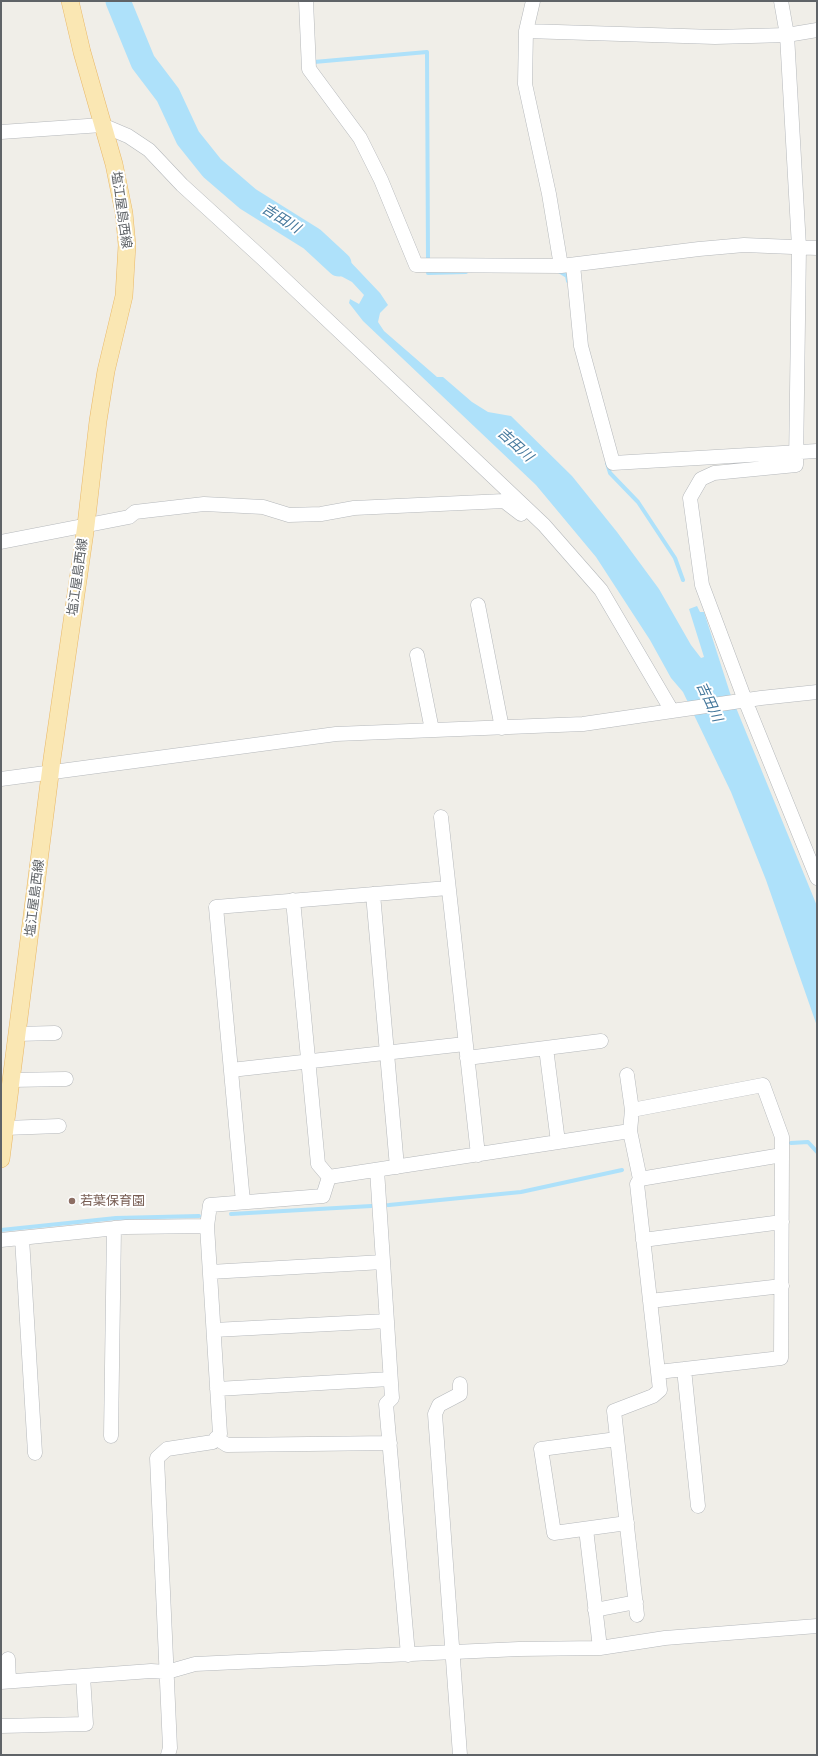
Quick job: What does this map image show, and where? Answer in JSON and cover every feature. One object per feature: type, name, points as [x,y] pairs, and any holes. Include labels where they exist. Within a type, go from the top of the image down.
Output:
[{"type":"main road","name":"塩江屋島西線","points":[[1,1159],[51,773],[86,525],[98,421],[105,378],[124,296],[127,245],[124,213],[114,164],[82,52],[70,1]]},
{"type":"street","points":[[306,1],[309,69],[360,138],[380,180],[416,265],[567,266],[744,245],[817,248]]},
{"type":"street","points":[[533,1],[526,30],[525,84],[549,194],[567,266],[581,346],[613,463],[817,451]]},
{"type":"street","points":[[781,1],[787,35],[799,247],[796,465],[714,473],[701,479],[690,498],[702,585],[742,700],[817,878]]},
{"type":"street","points":[[526,30],[655,36],[787,35],[817,30]]},
{"type":"street","points":[[1,132],[102,125],[128,136],[149,150],[182,186],[268,263],[544,525],[601,590],[678,711]]},
{"type":"street","points":[[1,542],[71,530],[86,525],[129,517],[135,512],[204,504],[263,507],[289,515],[321,514],[354,508],[504,501],[536,524],[544,525]]},
{"type":"street","points":[[478,605],[502,728]]},
{"type":"street","points":[[417,655],[432,730]]},
{"type":"street","points":[[1,779],[336,734],[583,724],[678,711],[742,700],[817,692]]},
{"type":"street","points":[[441,817],[478,1155]]},
{"type":"street","points":[[243,1202],[216,907],[448,888]]},
{"type":"street","points":[[372,894],[397,1167]]},
{"type":"street","points":[[293,900],[318,1164],[329,1177]]},
{"type":"street","points":[[17,1034],[55,1033]]},
{"type":"street","points":[[467,1058],[601,1041]]},
{"type":"street","points":[[231,1070],[465,1044]]},
{"type":"street","points":[[546,1048],[558,1142]]},
{"type":"street","points":[[595,1610],[636,1609],[614,1411],[653,1396],[660,1390],[637,1184],[640,1179],[630,1131],[632,1110],[627,1075]]},
{"type":"street","points":[[11,1080],[66,1079]]},
{"type":"street","points":[[632,1110],[763,1085],[782,1137],[781,1358],[658,1372]]},
{"type":"street","points":[[5,1128],[60,1126]]},
{"type":"street","points":[[329,1177],[630,1131]]},
{"type":"street","points":[[640,1179],[782,1155]]},
{"type":"street","points":[[377,1170],[392,1398],[386,1404],[408,1656]]},
{"type":"street","points":[[168,1755],[157,1458],[167,1449],[213,1442],[220,1434],[207,1226],[210,1205],[323,1196],[329,1177]]},
{"type":"street","points":[[643,1240],[782,1222]]},
{"type":"street","points":[[1,1240],[114,1228],[207,1226]]},
{"type":"street","points":[[111,1436],[114,1228]]},
{"type":"street","points":[[22,1238],[34,1453]]},
{"type":"street","points":[[210,1272],[383,1262]]},
{"type":"street","points":[[650,1301],[782,1286]]},
{"type":"street","points":[[214,1330],[387,1321]]},
{"type":"street","points":[[684,1369],[698,1506]]},
{"type":"street","points":[[217,1388],[390,1379]]},
{"type":"street","points":[[460,1384],[460,1394],[439,1405],[435,1414],[460,1755]]},
{"type":"street","points":[[216,1438],[227,1445],[390,1443]]},
{"type":"street","points":[[617,1439],[541,1449],[554,1533],[627,1523]]},
{"type":"street","points":[[586,1529],[600,1648]]},
{"type":"street","points":[[8,1659],[5,1682],[151,1671],[166,1672],[195,1664],[408,1656],[519,1649],[600,1648],[665,1638],[817,1626]]},
{"type":"street","points":[[1,1726],[86,1724],[83,1676]]},
{"type":"water","points":[[315,241],[326,244],[343,254],[380,293],[388,305],[380,313],[378,322],[384,331],[437,377],[443,377],[472,402],[488,412],[511,416],[572,476],[617,532],[659,589],[691,645],[701,658],[704,657],[689,609],[697,606],[700,612],[704,612],[730,693],[817,906],[817,1026],[766,880],[731,792],[683,692],[671,678],[650,640],[596,557],[536,485],[363,321],[349,303],[350,299],[359,304],[364,295],[352,282],[339,275],[326,261]]},
{"type":"waterway","name":"吉田川","points":[[118,1],[143,62],[168,95],[188,138],[212,168],[248,199],[312,239],[339,264]]},
{"type":"waterway","points":[[313,59],[314,62],[427,52],[428,260]]},
{"type":"waterway","points":[[559,271],[567,276],[568,281]]},
{"type":"waterway","points":[[428,273],[466,272]]},
{"type":"waterway","points":[[607,463],[610,473],[638,502],[675,558],[683,580]]},
{"type":"waterway","points":[[791,1143],[808,1142],[817,1152]]},
{"type":"waterway","points":[[231,1214],[389,1205],[521,1192],[622,1170]]},
{"type":"waterway","points":[[1,1230],[116,1218],[199,1216]]},
{"type":"place","name":"若葉保育園","points":[[72,1201]]}]
